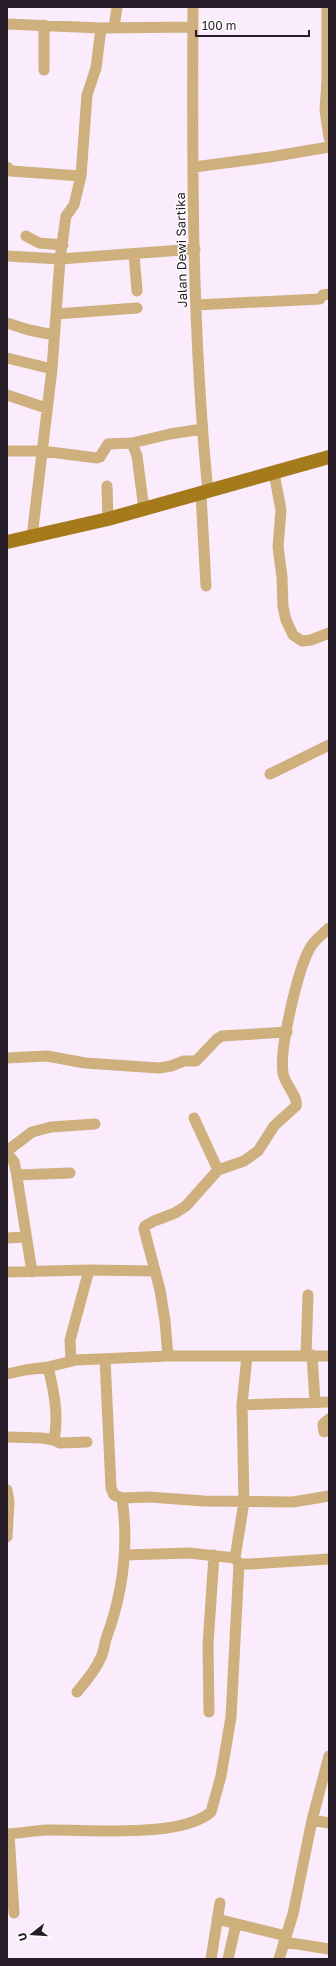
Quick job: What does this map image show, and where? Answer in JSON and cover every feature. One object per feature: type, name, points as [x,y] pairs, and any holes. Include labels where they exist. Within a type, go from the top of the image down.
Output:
[{"type":"main road","points":[[7,542],[108,519],[329,457]]},
{"type":"street","points":[[114,28],[117,7]]},
{"type":"street","name":"Jalan Dewi Sartika","points":[[193,7],[196,305],[205,493],[206,586]]},
{"type":"street","points":[[327,7],[327,110],[329,138]]},
{"type":"street","points":[[7,24],[101,28],[193,28]]},
{"type":"street","points":[[44,25],[44,70]]},
{"type":"street","points":[[32,537],[46,408],[52,369],[60,259],[66,216],[76,200],[81,176],[87,95],[96,68],[101,28]]},
{"type":"street","points":[[194,167],[270,157],[329,146]]},
{"type":"street","points":[[7,167],[11,171],[81,176]]},
{"type":"street","points":[[26,236],[39,243],[63,245]]},
{"type":"street","points":[[7,256],[60,259],[195,249]]},
{"type":"street","points":[[134,254],[137,291]]},
{"type":"street","points":[[196,305],[320,299],[323,295],[329,294]]},
{"type":"street","points":[[56,314],[137,308]]},
{"type":"street","points":[[7,323],[29,330],[54,335]]},
{"type":"street","points":[[7,358],[52,369]]},
{"type":"street","points":[[7,396],[46,408]]},
{"type":"street","points":[[7,451],[42,451],[97,458],[100,457],[108,444],[132,443],[170,434],[202,429]]},
{"type":"street","points":[[132,443],[137,456],[137,471],[144,509]]},
{"type":"street","points":[[274,473],[281,510],[278,547],[282,577],[283,607],[286,620],[293,635],[298,640],[311,640],[329,633]]},
{"type":"street","points":[[107,486],[108,519]]},
{"type":"street","points":[[270,774],[329,745]]},
{"type":"street","points":[[168,1356],[166,1321],[160,1290],[144,1229],[145,1226],[175,1213],[186,1206],[218,1170],[244,1161],[258,1151],[274,1126],[296,1106],[296,1099],[286,1082],[282,1070],[287,1032],[302,968],[310,947],[329,928]]},
{"type":"street","points":[[7,1058],[48,1056],[85,1064],[159,1068],[172,1066],[184,1061],[196,1061],[217,1039],[222,1036],[287,1032]]},
{"type":"street","points":[[194,1118],[218,1170]]},
{"type":"street","points":[[32,1272],[17,1175],[14,1162],[7,1152],[32,1132],[51,1127],[95,1124]]},
{"type":"street","points":[[17,1175],[70,1173]]},
{"type":"street","points":[[7,1238],[26,1237]]},
{"type":"street","points":[[7,1272],[89,1270],[155,1271]]},
{"type":"street","points":[[71,1361],[70,1340],[89,1270]]},
{"type":"street","points":[[308,1295],[309,1355],[315,1402]]},
{"type":"street","points":[[7,1374],[48,1367],[71,1361],[105,1359],[168,1356],[329,1356]]},
{"type":"street","points":[[14,1913],[8,1834],[45,1830],[128,1832],[163,1828],[198,1821],[211,1812],[221,1776],[231,1717],[237,1561],[244,1502],[242,1405],[247,1356]]},
{"type":"street","points":[[105,1359],[111,1488],[114,1494],[122,1498],[149,1497],[244,1502],[293,1502],[329,1496]]},
{"type":"street","points":[[48,1367],[54,1390],[56,1413],[54,1440]]},
{"type":"street","points":[[242,1405],[329,1402]]},
{"type":"street","points":[[324,1432],[323,1424],[329,1419]]},
{"type":"street","points":[[7,1437],[42,1438],[54,1440],[60,1443],[87,1442]]},
{"type":"street","points":[[7,1490],[9,1502],[7,1537]]},
{"type":"street","points":[[77,1692],[93,1672],[102,1656],[113,1618],[126,1555],[126,1527],[122,1498]]},
{"type":"street","points":[[126,1555],[189,1553],[214,1555],[237,1561],[329,1559]]},
{"type":"street","points":[[209,1712],[208,1645],[214,1555]]},
{"type":"street","points":[[279,1959],[293,1914],[312,1820],[329,1756]]},
{"type":"street","points":[[312,1820],[329,1823]]},
{"type":"street","points":[[211,1959],[220,1903]]},
{"type":"street","points":[[217,1919],[285,1939],[329,1949]]},
{"type":"street","points":[[228,1959],[236,1924]]}]
